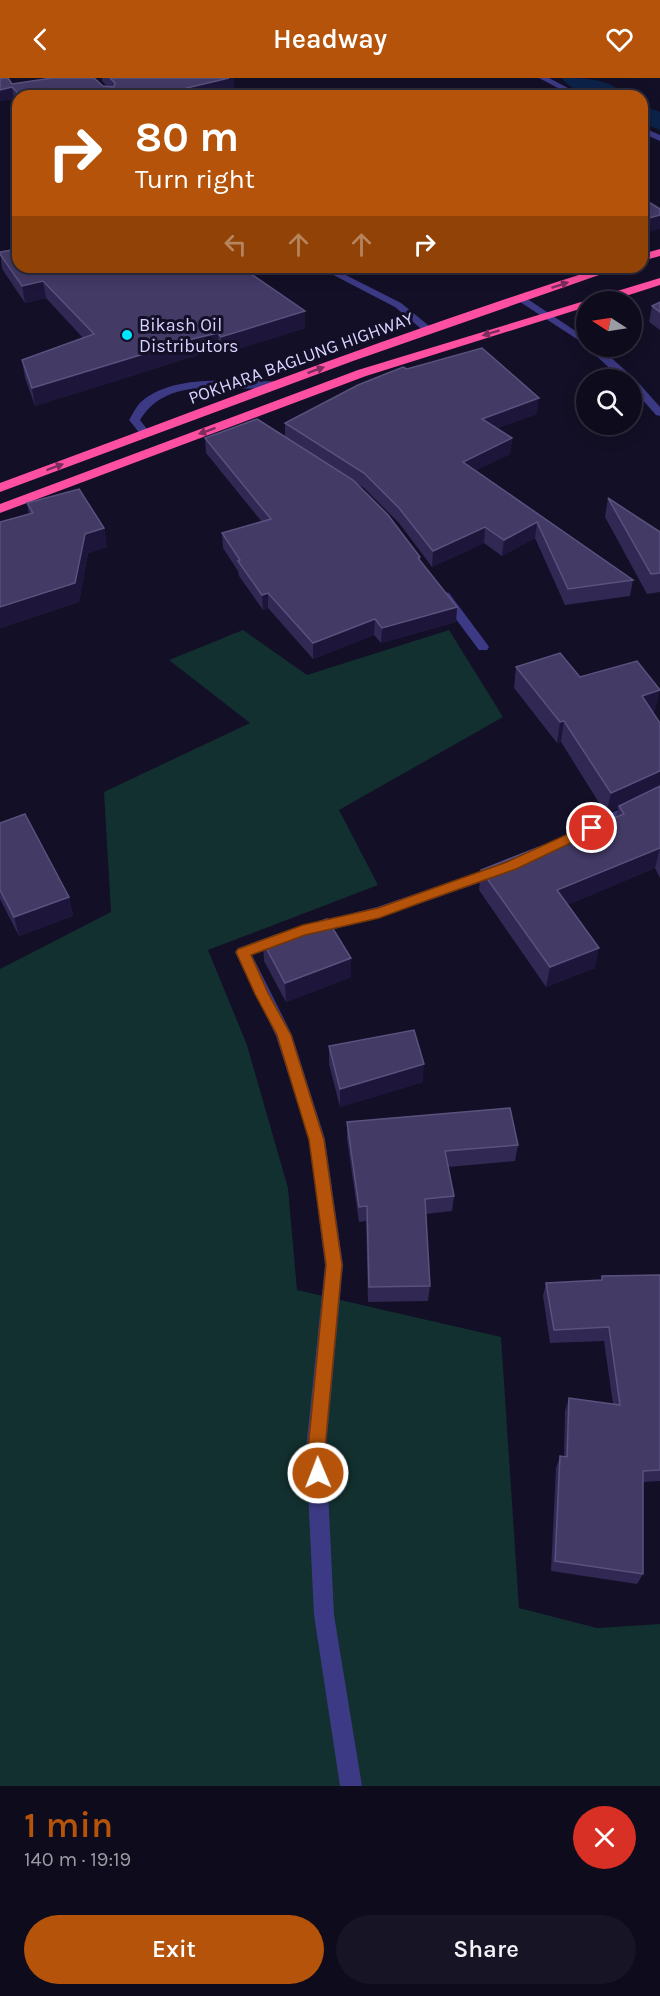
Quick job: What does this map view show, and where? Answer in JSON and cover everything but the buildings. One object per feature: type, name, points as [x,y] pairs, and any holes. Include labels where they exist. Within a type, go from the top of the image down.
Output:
[{"type":"highway","name":"POKHARA BAGLUNG HIGHWAY","points":[[0,488],[429,330],[597,273]]},
{"type":"highway","points":[[628,291],[660,281]]},
{"type":"highway","name":"POKHARA BAGLUNG HIGHWAY","points":[[0,509],[248,421],[362,374],[576,306]]},
{"type":"street","points":[[543,78],[567,90]]},
{"type":"street","points":[[335,273],[398,305],[429,330]]},
{"type":"street","points":[[520,298],[576,335]]},
{"type":"street","points":[[603,357],[617,369]]},
{"type":"street","points":[[146,434],[134,420],[138,408],[149,399],[189,385],[211,383],[254,387],[279,384]]},
{"type":"street","points":[[642,394],[660,413]]},
{"type":"street","points":[[435,582],[483,646]]},
{"type":"street","points":[[566,840],[660,797]]},
{"type":"street","points":[[351,1786],[324,1615],[316,1449],[334,1265],[317,1140],[284,1035],[243,952],[303,931],[379,912],[511,865]]},
{"type":"green space","points":[[243,630],[307,675],[449,630],[503,717],[339,810],[378,885],[208,950],[247,1045],[288,1188],[297,1290],[501,1337],[519,1608],[597,1628],[660,1624],[660,1786],[0,1786],[0,969],[111,912],[104,792],[250,723],[169,660]]},
{"type":"waterway","points":[[575,78],[600,90]]},
{"type":"waterway","points":[[648,116],[660,122]]},
{"type":"place","name":"Bikash Oil Distributors","points":[[127,335]]},
{"type":"route","points":[[318,1473],[316,1449],[334,1265],[317,1140],[284,1035],[243,952],[303,931],[379,912],[423,897],[511,865],[592,828]]}]
